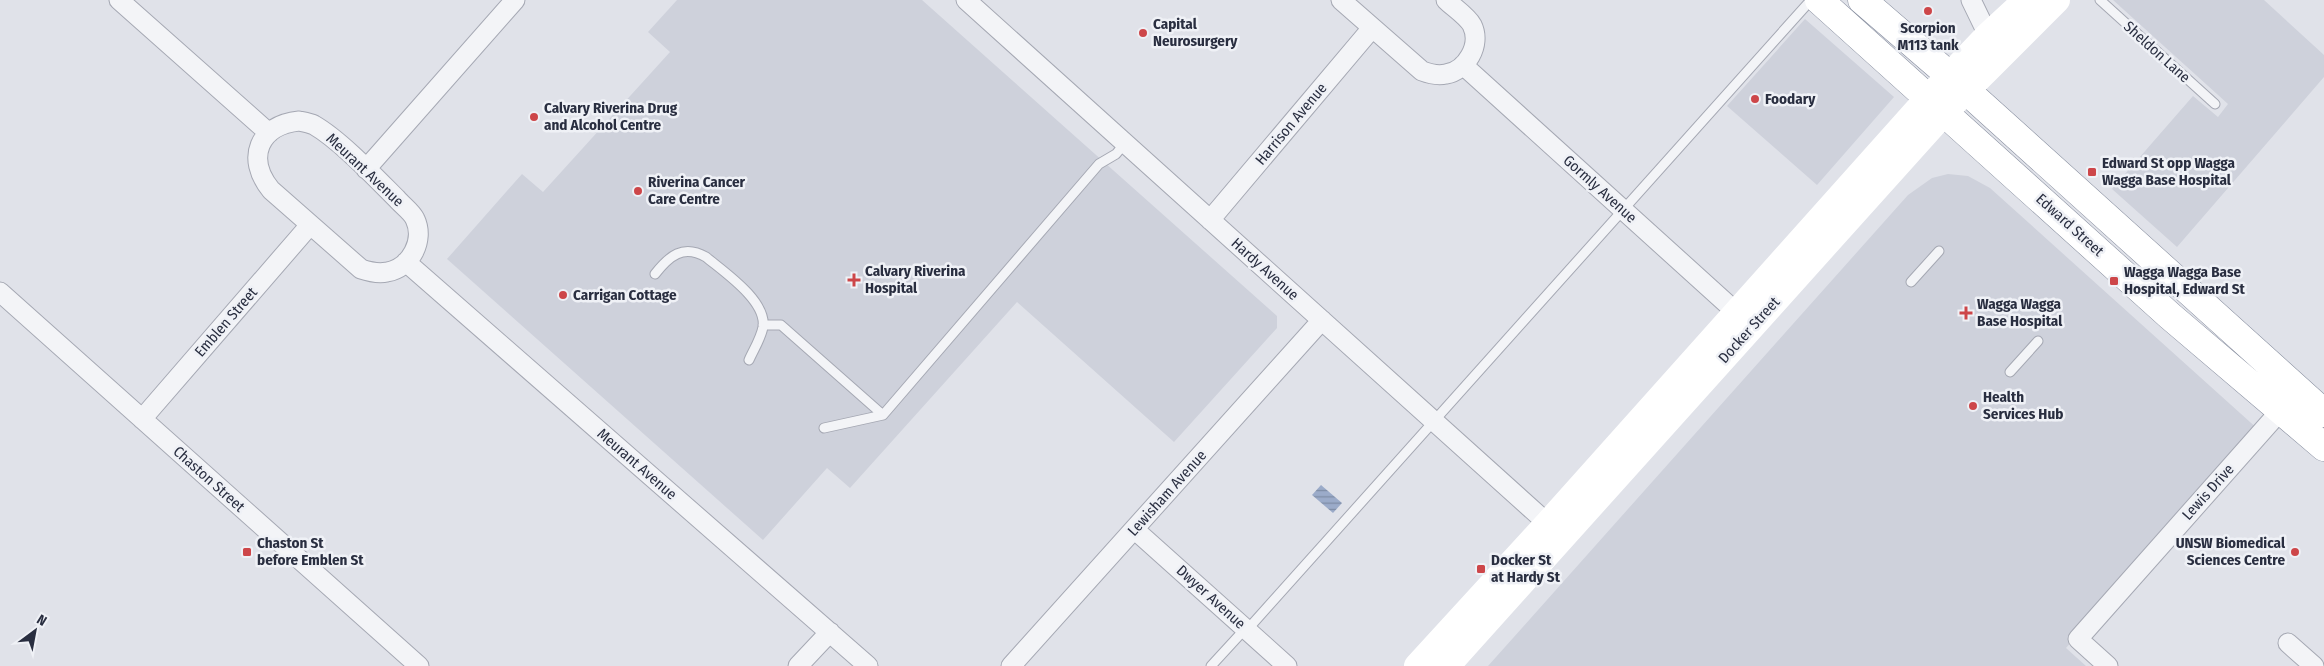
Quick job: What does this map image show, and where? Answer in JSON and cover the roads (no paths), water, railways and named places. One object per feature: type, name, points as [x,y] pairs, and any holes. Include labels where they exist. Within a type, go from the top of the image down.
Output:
[{"type":"highway","name":"Edward Street","points":[[1819,0],[2170,316],[2324,447]]},
{"type":"highway","name":"Edward Street","points":[[1862,0],[1958,83],[2324,413]]},
{"type":"main road","name":"Docker Street","points":[[1958,83],[1988,35],[2026,0]]},
{"type":"main road","name":"Docker Street","points":[[1454,664],[1556,531],[1736,312],[1958,83],[2058,0]]},
{"type":"main road","name":"Docker Street","points":[[1417,666],[1556,531],[1936,105]]},
{"type":"street","points":[[119,0],[269,133],[264,138],[258,152],[258,166],[262,179],[271,190],[361,269],[374,273],[388,272],[406,262]]},
{"type":"street","points":[[366,168],[515,0]]},
{"type":"street","name":"Hardy Avenue","points":[[966,0],[1556,531]]},
{"type":"street","points":[[1341,0],[1422,71],[1434,75],[1447,74],[1458,70],[1473,49],[1474,36],[1471,24],[1446,0]]},
{"type":"street","points":[[1971,0],[1988,35]]},
{"type":"street","name":"Harrison Avenue","points":[[1210,220],[1372,28]]},
{"type":"street","name":"Gormly Avenue","points":[[1463,65],[1736,312]]},
{"type":"street","name":"Meurant Avenue","points":[[269,133],[273,128],[286,122],[299,121],[312,124],[366,168],[415,217],[418,244],[412,256],[406,262],[868,666]]},
{"type":"street","name":"Emblen Street","points":[[142,419],[310,225]]},
{"type":"street","name":"Chaston Street","points":[[0,292],[419,666]]},
{"type":"street","name":"Lewisham Avenue","points":[[1011,666],[1322,320]]},
{"type":"street","name":"Lewis Drive","points":[[2108,666],[2078,639],[2298,391]]},
{"type":"street","name":"Dwyer Avenue","points":[[1134,529],[1286,666]]},
{"type":"street","points":[[798,666],[830,632]]},
{"type":"street","points":[[2288,643],[2314,666]]},
{"type":"lane","points":[[1211,666],[1434,421],[1811,0]]},
{"type":"lane","name":"Sheldon Lane","points":[[2100,0],[2215,104]]},
{"type":"lane","points":[[824,428],[883,415],[1099,164],[1116,154],[1125,143]]},
{"type":"lane","points":[[1911,282],[1938,251]]},
{"type":"lane","points":[[655,274],[672,257],[682,252],[698,252],[755,300],[762,315],[763,325],[749,360]]},
{"type":"lane","points":[[763,325],[781,325],[883,415]]},
{"type":"lane","points":[[2010,372],[2038,341]]},
{"type":"water","points":[[1321,485],[1342,503],[1333,513],[1312,495]]},
{"type":"place","name":"Scorpion M113 tank","points":[[1928,11]]},
{"type":"place","name":"Capital Neurosurgery","points":[[1143,33]]},
{"type":"place","name":"Foodary","points":[[1755,99]]},
{"type":"place","name":"Calvary Riverina Drug and Alcohol Centre","points":[[534,117]]},
{"type":"place","name":"Edward St opp Wagga Wagga Base Hospital","points":[[2092,172]]},
{"type":"place","name":"Riverina Cancer Care Centre","points":[[638,191]]},
{"type":"place","name":"Calvary Riverina Hospital","points":[[854,280]]},
{"type":"place","name":"Wagga Wagga Base Hospital, Edward St","points":[[2114,281]]},
{"type":"place","name":"Carrigan Cottage","points":[[563,295]]},
{"type":"place","name":"Wagga Wagga Base Hospital","points":[[1966,313]]},
{"type":"place","name":"Health Services Hub","points":[[1973,406]]},
{"type":"place","name":"Chaston St before Emblen St","points":[[247,552]]},
{"type":"place","name":"UNSW Biomedical Sciences Centre","points":[[2295,552]]},
{"type":"place","name":"Docker St at Hardy St","points":[[1481,569]]}]
